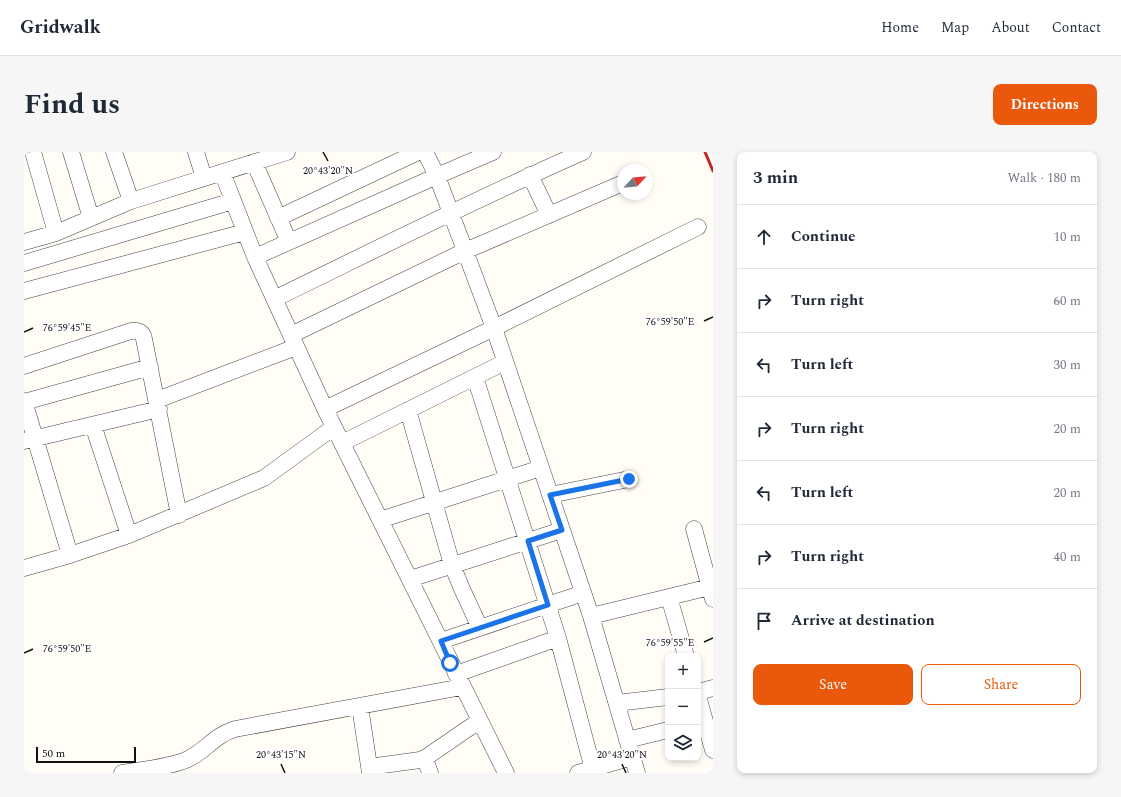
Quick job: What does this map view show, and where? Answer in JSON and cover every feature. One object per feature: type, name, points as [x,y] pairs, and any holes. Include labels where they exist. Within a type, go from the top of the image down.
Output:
[{"type":"street","points":[[33,152],[56,233]]},
{"type":"street","points":[[71,152],[91,218]]},
{"type":"street","points":[[114,152],[131,201]]},
{"type":"street","points":[[196,152],[204,178]]},
{"type":"street","points":[[24,242],[56,233],[131,201],[254,162],[270,154],[287,152]]},
{"type":"street","points":[[278,218],[418,152]]},
{"type":"street","points":[[425,152],[437,176],[494,328],[591,616],[637,773]]},
{"type":"street","points":[[255,257],[494,152]]},
{"type":"street","points":[[274,300],[451,212],[583,152]]},
{"type":"street","points":[[254,162],[289,242]]},
{"type":"street","points":[[222,172],[255,257],[325,409],[506,773]]},
{"type":"street","points":[[530,175],[549,215]]},
{"type":"street","points":[[30,440],[93,425],[158,405],[293,341],[465,251],[617,186]]},
{"type":"street","points":[[24,263],[233,201]]},
{"type":"street","points":[[325,409],[494,328],[698,227]]},
{"type":"street","points":[[24,291],[245,232]]},
{"type":"street","points":[[24,366],[136,331],[140,332],[144,336],[179,515]]},
{"type":"street","points":[[342,443],[505,362]]},
{"type":"street","points":[[70,555],[30,440],[24,402],[150,367]]},
{"type":"street","points":[[475,377],[558,638],[588,771],[632,757]]},
{"type":"street","points":[[408,410],[452,565],[480,628]]},
{"type":"street","points":[[93,425],[129,536]]},
{"type":"street","points":[[24,568],[129,536],[264,478],[334,427]]},
{"type":"street","points":[[380,520],[541,468]]},
{"type":"street","points":[[550,495],[629,479]]},
{"type":"street","points":[[591,616],[669,597],[711,593],[694,529]]},
{"type":"street","points":[[410,579],[562,530]]},
{"type":"street","points":[[441,641],[583,593]]},
{"type":"street","points":[[669,597],[685,653]]},
{"type":"street","points":[[122,773],[185,761],[217,736],[235,729],[360,706],[459,680],[558,638]]},
{"type":"street","points":[[701,691],[713,688]]},
{"type":"street","points":[[617,704],[665,697]]},
{"type":"street","points":[[360,706],[370,770],[420,760],[428,766],[480,721]]},
{"type":"street","points":[[701,707],[713,750]]},
{"type":"street","points":[[627,740],[665,731]]},
{"type":"railway","points":[[705,152],[713,171]]},
{"type":"route","points":[[450,663],[441,641],[548,605],[528,541],[562,530],[550,495],[629,479]]}]
